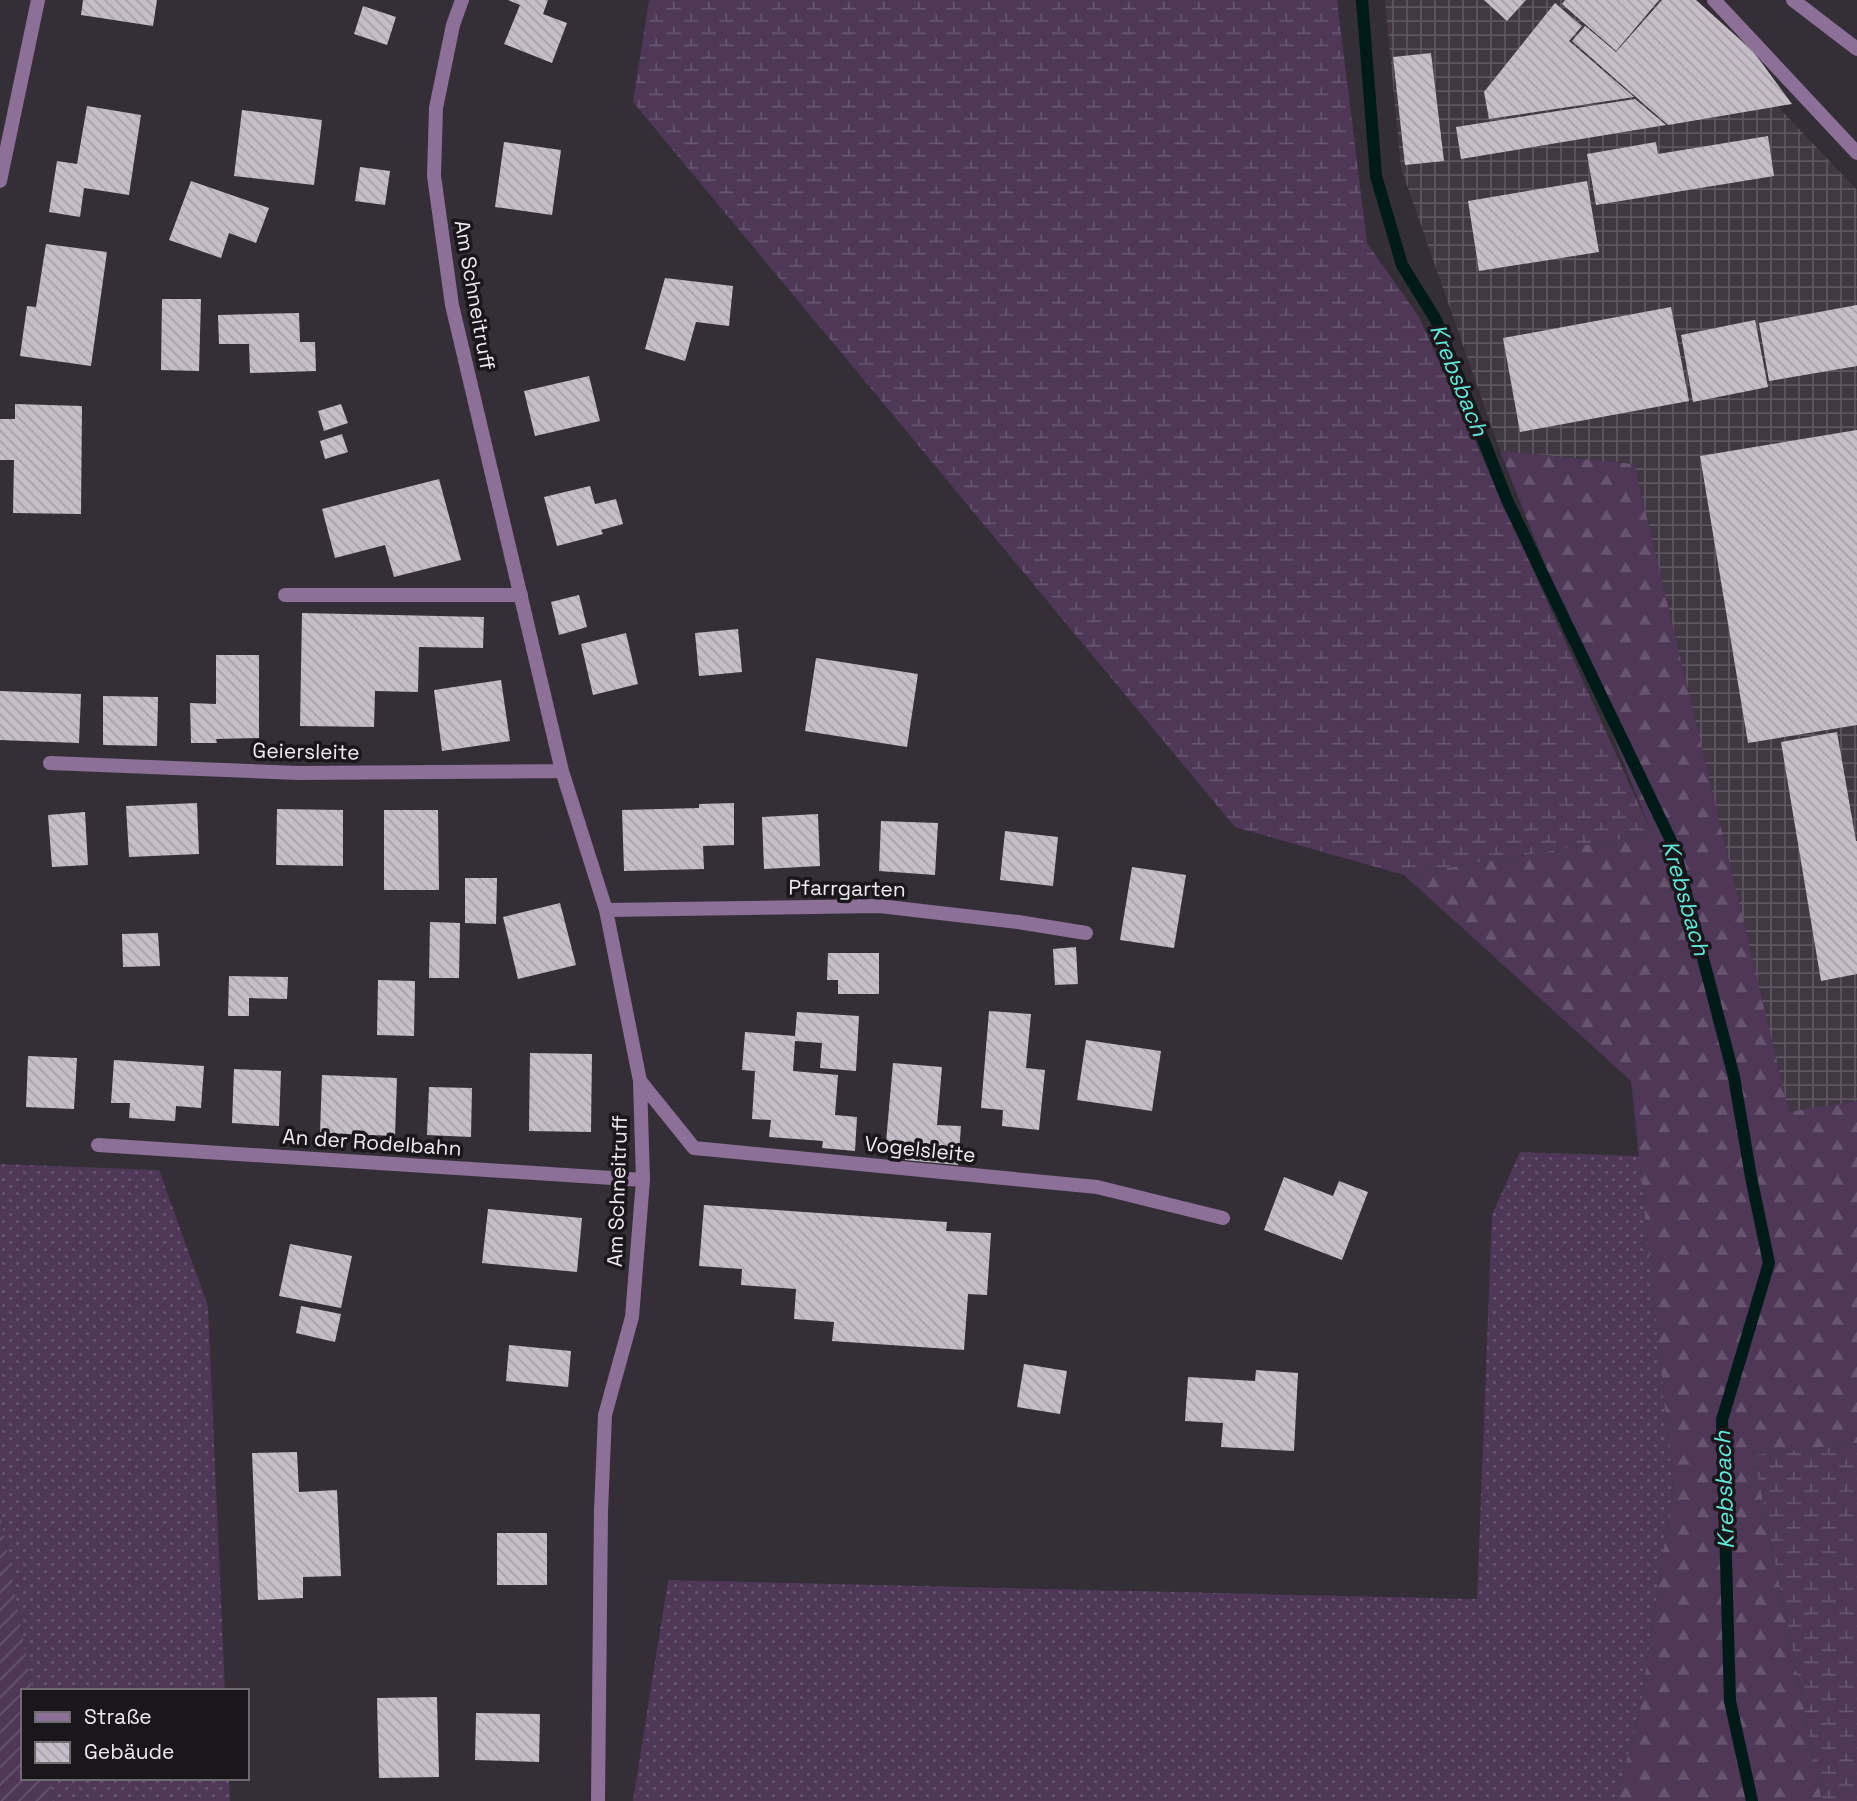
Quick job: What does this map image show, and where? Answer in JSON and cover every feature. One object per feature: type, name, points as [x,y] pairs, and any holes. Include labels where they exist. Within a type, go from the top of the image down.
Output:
[{"type":"street","points":[[0,181],[38,0]]},
{"type":"street","name":"Am Schneitruff","points":[[462,0],[453,25],[436,108],[434,176],[452,305],[562,771],[606,910],[640,1081],[643,1180],[632,1317],[606,1415],[601,1511],[598,1801]]},
{"type":"street","points":[[1714,0],[1857,153]]},
{"type":"street","points":[[1793,0],[1857,49]]},
{"type":"street","points":[[285,595],[521,595]]},
{"type":"street","name":"Geiersleite","points":[[50,763],[298,773],[562,771]]},
{"type":"street","name":"Pfarrgarten","points":[[606,910],[879,906],[1018,922],[1086,933]]},
{"type":"street","name":"Vogelsleite","points":[[640,1081],[694,1148],[1097,1187],[1223,1218]]},
{"type":"street","name":"An der Rodelbahn","points":[[98,1145],[643,1180]]},
{"type":"shaded area","points":[[1385,0],[1676,0],[1857,190],[1857,1101],[1789,1113],[1634,464],[1500,451],[1401,168]]},
{"type":"green space","points":[[649,0],[1337,0],[1367,243],[1419,317],[1652,834],[1404,875],[1235,827],[633,102]]},
{"type":"green space","points":[[1500,451],[1634,464],[1789,1112],[1857,1101],[1857,1443],[1754,1455],[1822,1801],[1616,1801],[1640,1710],[1673,1486],[1631,1081],[1404,875],[1652,834]]},
{"type":"green space","points":[[1520,1152],[1639,1156],[1673,1486],[1640,1710],[1616,1801],[633,1801],[668,1580],[1477,1599],[1492,1215]]},
{"type":"green space","points":[[0,1164],[159,1170],[208,1306],[225,1689],[33,1689],[0,1513]]},
{"type":"green space","points":[[1857,1443],[1857,1801],[1822,1801],[1754,1455]]},
{"type":"green space","points":[[0,1513],[33,1689],[21,1689],[21,1780],[50,1780],[54,1801],[0,1801]]},
{"type":"green space","points":[[50,1780],[229,1780],[230,1801],[54,1801]]},
{"type":"building","points":[[83,0],[157,0],[153,26],[81,15]]},
{"type":"building","points":[[508,0],[548,0],[543,14],[567,23],[552,63],[504,44],[520,5]]},
{"type":"building","points":[[1484,0],[1526,0],[1507,21]]},
{"type":"building","points":[[1565,0],[1659,0],[1616,51],[1562,4]]},
{"type":"building","points":[[1662,0],[1696,0],[1753,51],[1792,104],[1668,125],[1572,41],[1585,26],[1616,52]]},
{"type":"building","points":[[1555,3],[1582,26],[1569,41],[1634,97],[1489,119],[1484,92]]},
{"type":"building","points":[[363,6],[396,17],[387,45],[354,34]]},
{"type":"building","points":[[1431,53],[1444,161],[1405,165],[1393,57]]},
{"type":"building","points":[[1635,99],[1666,125],[1461,159],[1456,127]]},
{"type":"building","points":[[87,106],[141,115],[129,195],[84,188],[80,217],[49,212],[57,161],[77,164]]},
{"type":"building","points":[[242,110],[322,120],[314,185],[234,176]]},
{"type":"building","points":[[1768,136],[1774,176],[1596,205],[1587,154],[1656,142],[1658,154]]},
{"type":"building","points":[[504,142],[561,150],[552,215],[495,207]]},
{"type":"building","points":[[360,167],[390,171],[385,205],[355,201]]},
{"type":"building","points":[[191,181],[269,208],[256,243],[229,233],[221,258],[169,240]]},
{"type":"building","points":[[1587,181],[1599,252],[1479,271],[1468,201]]},
{"type":"building","points":[[46,244],[107,252],[91,366],[20,356],[27,306],[36,307]]},
{"type":"building","points":[[665,278],[733,286],[729,326],[696,322],[685,361],[645,349]]},
{"type":"building","points":[[162,299],[201,299],[199,371],[161,370]]},
{"type":"building","points":[[1857,305],[1857,366],[1769,381],[1759,323]]},
{"type":"building","points":[[1671,307],[1689,401],[1520,432],[1503,338]]},
{"type":"building","points":[[299,313],[300,342],[315,342],[316,371],[250,373],[249,344],[219,344],[218,315]]},
{"type":"building","points":[[1755,320],[1768,387],[1693,402],[1681,335]]},
{"type":"building","points":[[589,376],[600,421],[535,436],[524,391]]},
{"type":"building","points":[[15,404],[82,406],[81,514],[13,513],[14,460],[0,460],[0,419],[15,419]]},
{"type":"building","points":[[341,404],[348,423],[324,431],[318,411]]},
{"type":"building","points":[[1857,430],[1857,725],[1748,743],[1700,456]]},
{"type":"building","points":[[342,434],[348,452],[325,459],[320,441]]},
{"type":"building","points":[[439,479],[461,560],[394,577],[385,545],[335,558],[322,509]]},
{"type":"building","points":[[590,486],[595,504],[616,499],[623,524],[601,530],[603,534],[557,546],[544,497]]},
{"type":"building","points":[[579,595],[587,627],[559,635],[551,602]]},
{"type":"building","points":[[302,613],[484,617],[483,648],[419,647],[418,692],[375,691],[374,727],[300,726]]},
{"type":"building","points":[[738,629],[742,672],[699,676],[695,633]]},
{"type":"building","points":[[626,633],[638,684],[593,695],[581,644]]},
{"type":"building","points":[[216,655],[259,655],[259,738],[216,739],[217,743],[191,743],[190,703],[216,704]]},
{"type":"building","points":[[816,658],[918,674],[907,747],[805,731]]},
{"type":"building","points":[[501,680],[510,741],[442,751],[434,690]]},
{"type":"building","points":[[0,691],[81,694],[79,743],[0,740]]},
{"type":"building","points":[[103,696],[158,697],[157,746],[103,745]]},
{"type":"building","points":[[1837,732],[1857,841],[1857,974],[1821,981],[1781,742]]},
{"type":"building","points":[[197,803],[199,854],[129,857],[126,806]]},
{"type":"building","points":[[734,803],[734,845],[703,846],[704,869],[624,871],[622,810],[699,808],[699,804]]},
{"type":"building","points":[[277,809],[343,810],[343,866],[276,865]]},
{"type":"building","points":[[384,810],[438,810],[439,890],[384,890]]},
{"type":"building","points":[[85,812],[88,865],[52,867],[48,815]]},
{"type":"building","points":[[818,814],[820,866],[764,869],[762,817]]},
{"type":"building","points":[[881,821],[938,823],[935,875],[879,871]]},
{"type":"building","points":[[1005,831],[1058,837],[1053,886],[1000,880]]},
{"type":"building","points":[[1132,867],[1186,875],[1174,948],[1120,940]]},
{"type":"building","points":[[465,878],[497,878],[496,924],[465,923]]},
{"type":"building","points":[[560,903],[576,965],[518,979],[503,917]]},
{"type":"building","points":[[430,922],[460,923],[459,978],[429,978]]},
{"type":"building","points":[[158,933],[160,966],[123,967],[122,934]]},
{"type":"building","points":[[1076,947],[1078,984],[1055,985],[1053,949]]},
{"type":"building","points":[[828,953],[879,953],[879,994],[838,994],[838,980],[827,980]]},
{"type":"building","points":[[229,976],[288,977],[287,999],[249,998],[249,1016],[228,1016]]},
{"type":"building","points":[[378,980],[415,981],[414,1036],[377,1035]]},
{"type":"building","points":[[989,1011],[1031,1014],[1026,1068],[1045,1070],[1039,1130],[1002,1126],[1003,1110],[981,1108]]},
{"type":"building","points":[[797,1012],[859,1016],[856,1071],[820,1068],[822,1043],[795,1041],[793,1071],[838,1075],[835,1115],[857,1117],[855,1151],[822,1148],[823,1141],[769,1137],[771,1120],[752,1119],[755,1071],[742,1070],[745,1032],[795,1036]]},
{"type":"building","points":[[1086,1040],[1161,1051],[1152,1111],[1077,1100]]},
{"type":"building","points":[[530,1053],[592,1054],[591,1132],[529,1131]]},
{"type":"building","points":[[28,1056],[77,1058],[74,1109],[26,1107]]},
{"type":"building","points":[[114,1060],[204,1066],[201,1108],[176,1106],[175,1121],[129,1118],[130,1103],[111,1103]]},
{"type":"building","points":[[893,1063],[942,1067],[937,1125],[961,1126],[958,1165],[905,1160],[906,1144],[886,1142]]},
{"type":"building","points":[[234,1069],[281,1071],[279,1126],[232,1123]]},
{"type":"building","points":[[322,1075],[397,1078],[395,1136],[320,1133]]},
{"type":"building","points":[[429,1087],[472,1088],[471,1137],[427,1135]]},
{"type":"building","points":[[1284,1177],[1333,1196],[1339,1181],[1368,1192],[1342,1260],[1264,1230]]},
{"type":"building","points":[[704,1205],[947,1222],[946,1231],[991,1233],[987,1295],[968,1294],[964,1350],[832,1341],[834,1322],[794,1319],[796,1289],[741,1285],[742,1269],[699,1266]]},
{"type":"building","points":[[488,1209],[582,1218],[577,1272],[482,1263]]},
{"type":"building","points":[[290,1244],[352,1256],[341,1308],[279,1296]]},
{"type":"building","points":[[301,1306],[341,1314],[335,1342],[296,1333]]},
{"type":"building","points":[[509,1345],[571,1351],[568,1387],[506,1381]]},
{"type":"building","points":[[1024,1364],[1067,1371],[1060,1414],[1017,1407]]},
{"type":"building","points":[[1256,1370],[1298,1373],[1294,1451],[1221,1447],[1223,1423],[1185,1421],[1188,1377],[1255,1381]]},
{"type":"building","points":[[297,1452],[299,1492],[337,1490],[341,1576],[303,1577],[303,1598],[258,1600],[252,1453]]},
{"type":"building","points":[[497,1533],[547,1533],[547,1585],[497,1585]]},
{"type":"building","points":[[437,1697],[439,1777],[379,1778],[377,1698]]},
{"type":"building","points":[[476,1713],[540,1714],[539,1762],[475,1760]]},
{"type":"waterway","name":"Krebsbach","points":[[1362,0],[1376,176],[1402,265],[1436,320],[1507,500],[1674,847],[1734,1077],[1769,1263],[1722,1420],[1730,1701],[1752,1801]]}]
